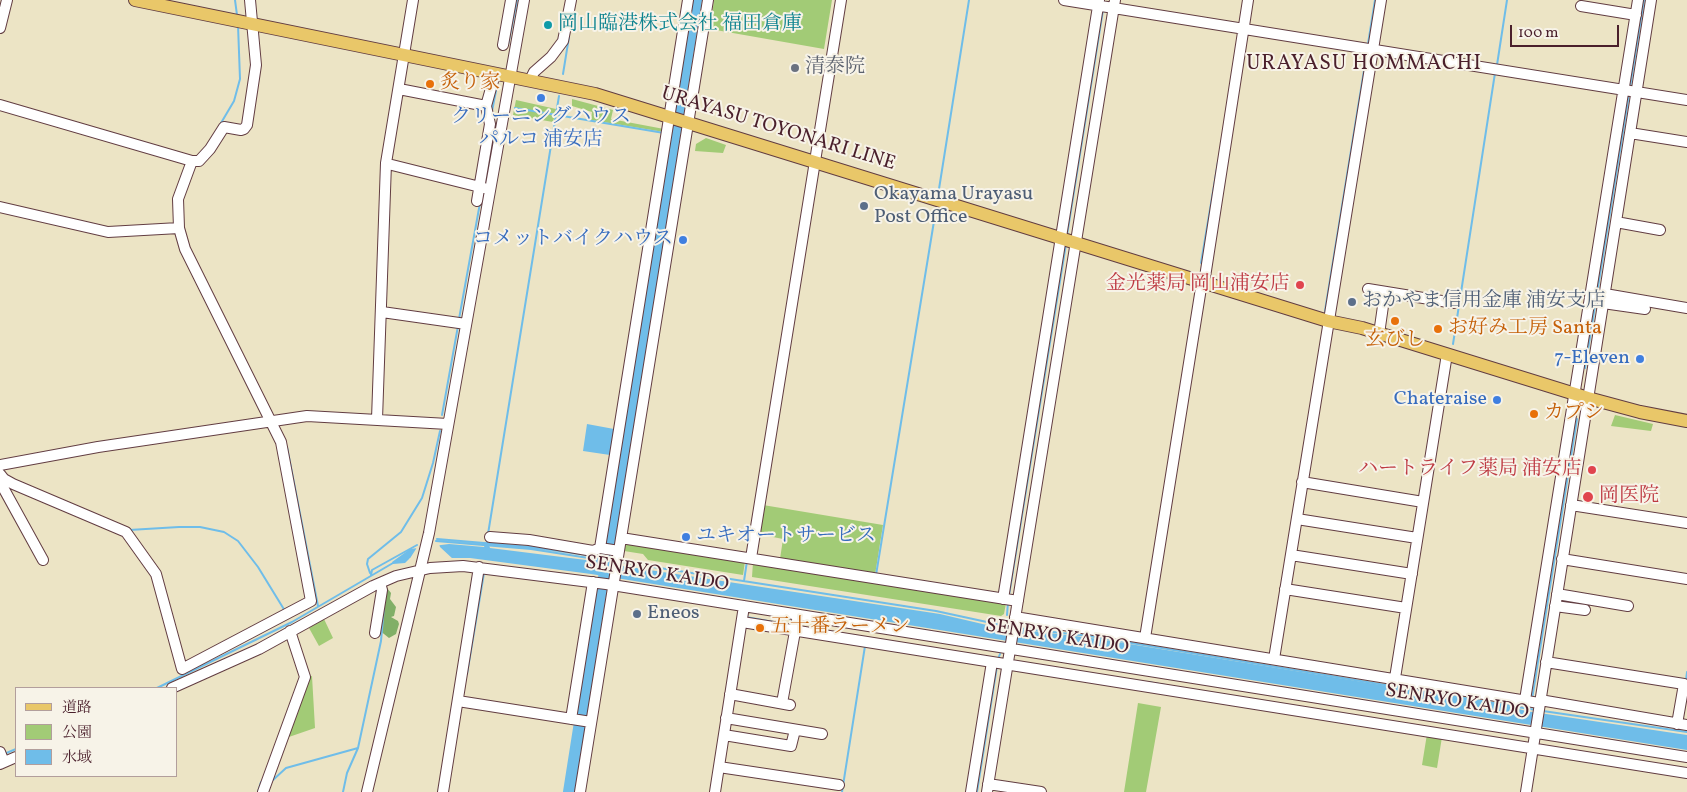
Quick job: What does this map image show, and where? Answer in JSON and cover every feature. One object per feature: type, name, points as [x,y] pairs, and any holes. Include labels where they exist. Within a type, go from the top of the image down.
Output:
[{"type":"main road","name":"URAYASU TOYONARI LINE","points":[[135,0],[595,94],[816,161],[1067,242],[1328,321],[1447,354],[1588,398],[1640,412],[1687,421]]},
{"type":"street","points":[[0,28],[7,0]]},
{"type":"street","points":[[250,0],[256,65],[247,125],[241,130],[224,126],[210,149],[194,161],[178,199],[180,228],[193,265],[275,420],[286,458],[314,608]]},
{"type":"street","points":[[377,419],[385,186],[413,0]]},
{"type":"street","points":[[503,45],[511,0]]},
{"type":"street","points":[[367,792],[428,536],[448,424],[461,324],[490,190],[524,0]]},
{"type":"street","points":[[530,80],[534,72],[551,58],[563,41],[571,0]]},
{"type":"street","points":[[611,551],[621,538],[622,512],[677,119],[688,0]]},
{"type":"street","points":[[581,720],[614,582],[608,510],[677,119],[708,0]]},
{"type":"street","points":[[749,557],[816,161],[841,0]]},
{"type":"street","points":[[1064,0],[1105,4],[1243,29],[1687,100]]},
{"type":"street","points":[[1145,638],[1248,0]]},
{"type":"street","points":[[1274,659],[1381,0]]},
{"type":"street","points":[[1525,700],[1558,538],[1573,393],[1591,330],[1601,272],[1641,14],[1638,0]]},
{"type":"street","points":[[1641,14],[1652,0]]},
{"type":"street","points":[[972,792],[999,663],[1011,645],[1015,621],[1010,600],[1105,4]]},
{"type":"street","points":[[1010,600],[1105,4]]},
{"type":"street","points":[[1581,6],[1641,14]]},
{"type":"street","points":[[477,201],[490,124],[486,106],[495,74]]},
{"type":"street","points":[[399,89],[486,106]]},
{"type":"street","points":[[1526,792],[1562,559],[1558,538],[1571,504],[1588,398],[1591,330],[1604,298],[1601,272],[1616,222],[1630,133],[1630,90]]},
{"type":"street","points":[[0,105],[194,161]]},
{"type":"street","points":[[1630,133],[1687,142]]},
{"type":"street","points":[[388,164],[490,190]]},
{"type":"street","points":[[0,207],[108,232],[180,228]]},
{"type":"street","points":[[1616,222],[1660,230]]},
{"type":"street","points":[[1368,290],[1454,303]]},
{"type":"street","points":[[1379,334],[1385,292]]},
{"type":"street","points":[[1604,298],[1687,308]]},
{"type":"street","points":[[1604,298],[1645,309]]},
{"type":"street","points":[[382,312],[461,324]]},
{"type":"street","points":[[1395,678],[1447,354]]},
{"type":"street","points":[[314,608],[287,614],[182,669],[156,574],[126,532],[13,484],[4,479],[0,468],[307,416],[448,424]]},
{"type":"street","points":[[0,482],[43,560]]},
{"type":"street","points":[[1302,482],[1423,502]]},
{"type":"street","points":[[1571,504],[1687,523]]},
{"type":"street","points":[[608,510],[622,512]]},
{"type":"street","points":[[1296,519],[1418,538]]},
{"type":"street","points":[[490,537],[529,540],[611,551]]},
{"type":"street","points":[[621,538],[1010,600]]},
{"type":"street","points":[[1291,555],[1412,574]]},
{"type":"street","points":[[1562,559],[1687,579]]},
{"type":"street","name":"SENRYO KAIDO","points":[[314,608],[422,566],[479,567],[593,582],[614,582],[744,606],[796,624],[1011,645],[1134,678],[1369,716],[1414,713],[1493,726],[1536,729],[1651,761],[1687,757]]},
{"type":"street","points":[[444,792],[461,701],[479,567]]},
{"type":"street","points":[[580,792],[581,720],[593,582]]},
{"type":"street","points":[[375,633],[382,590],[380,583]]},
{"type":"street","points":[[1285,589],[1406,608]]},
{"type":"street","points":[[1557,594],[1628,606]]},
{"type":"street","points":[[714,792],[744,606]]},
{"type":"street","points":[[1555,606],[1585,610]]},
{"type":"street","points":[[174,687],[259,649],[290,631],[314,608]]},
{"type":"street","points":[[1015,621],[1145,638],[1395,678],[1539,704],[1682,724],[1684,684],[1546,662]]},
{"type":"street","points":[[742,622],[796,624],[866,641],[999,663],[1134,678],[1369,716],[1412,729],[1533,747],[1651,761],[1687,772]]},
{"type":"street","points":[[730,694],[786,704],[796,624]]},
{"type":"street","points":[[265,785],[305,677],[290,631]]},
{"type":"street","points":[[999,663],[988,788],[1041,792]]},
{"type":"street","points":[[461,701],[581,720]]},
{"type":"street","points":[[1412,729],[1414,713]]},
{"type":"street","points":[[726,718],[822,734]]},
{"type":"street","points":[[1490,741],[1493,726]]},
{"type":"street","points":[[724,735],[792,746],[795,730]]},
{"type":"street","points":[[2,759],[15,756]]},
{"type":"street","points":[[719,767],[839,785]]},
{"type":"green space","points":[[714,0],[832,0],[824,49],[710,29]]},
{"type":"green space","points":[[572,99],[613,110],[611,119],[664,129],[664,132],[591,120],[592,112],[572,106]]},
{"type":"green space","points":[[516,100],[556,109],[555,113],[551,113],[554,118],[553,122],[513,115]]},
{"type":"green space","points":[[706,138],[726,145],[723,153],[695,151],[696,144]]},
{"type":"green space","points":[[1615,415],[1653,424],[1651,431],[1611,426]]},
{"type":"green space","points":[[763,505],[883,525],[875,575],[780,559],[783,539],[758,534]]},
{"type":"green space","points":[[625,541],[745,561],[743,575],[648,560],[643,554],[624,551]]},
{"type":"green space","points":[[753,562],[1006,603],[1004,614],[1001,616],[752,577]]},
{"type":"green space","points":[[387,588],[391,593],[390,599],[396,607],[394,616],[391,617],[398,621],[399,624],[396,634],[389,638],[379,630],[383,591]]},
{"type":"green space","points":[[324,619],[333,638],[319,646],[309,628]]},
{"type":"green space","points":[[312,676],[315,728],[286,738],[307,677]]},
{"type":"green space","points":[[1138,703],[1161,707],[1146,792],[1124,792]]},
{"type":"green space","points":[[1427,734],[1442,737],[1437,768],[1422,765]]},
{"type":"water","points":[[587,424],[614,429],[610,455],[583,451]]},
{"type":"water","points":[[487,539],[490,548],[594,561],[596,555],[611,557],[623,566],[940,614],[991,626],[1099,639],[1504,705],[1526,711],[1687,735],[1687,750],[591,574],[470,558],[410,558],[405,563],[393,564],[392,562],[410,549],[449,544],[484,547]]},
{"type":"pier","points":[[420,535],[437,537],[440,547],[453,559],[411,561],[407,563],[416,549]]},
{"type":"waterway","points":[[235,0],[237,15]]},
{"type":"waterway","points":[[508,45],[517,0]]},
{"type":"waterway","points":[[604,578],[696,0]]},
{"type":"waterway","points":[[939,189],[969,0]]},
{"type":"waterway","points":[[1368,44],[1375,0]]},
{"type":"waterway","points":[[1497,65],[1507,0]]},
{"type":"waterway","points":[[1630,87],[1644,0]]},
{"type":"waterway","points":[[1067,235],[1103,10]]},
{"type":"waterway","points":[[221,123],[234,101],[240,79],[238,25]]},
{"type":"waterway","points":[[563,74],[569,37]]},
{"type":"waterway","points":[[1325,311],[1367,52]]},
{"type":"waterway","points":[[1453,344],[1495,73]]},
{"type":"waterway","points":[[492,111],[496,91]]},
{"type":"waterway","points":[[1585,368],[1629,94]]},
{"type":"waterway","points":[[488,534],[559,96]]},
{"type":"waterway","points":[[515,108],[664,133]]},
{"type":"waterway","points":[[1201,263],[1218,162]]},
{"type":"waterway","points":[[459,319],[480,203]]},
{"type":"waterway","points":[[876,575],[936,209]]},
{"type":"waterway","points":[[1009,595],[1066,244]]},
{"type":"waterway","points":[[442,415],[458,326]]},
{"type":"waterway","points":[[1532,699],[1577,419]]},
{"type":"waterway","points":[[370,573],[367,564],[368,559],[401,532],[422,498],[433,463],[440,431]]},
{"type":"waterway","points":[[287,447],[318,606]]},
{"type":"waterway","points":[[129,530],[200,527],[224,532],[238,541],[258,567],[285,611]]},
{"type":"waterway","points":[[437,539],[531,547],[587,555]]},
{"type":"waterway","points":[[436,541],[531,549],[595,559]]},
{"type":"waterway","points":[[371,575],[372,570],[417,545]]},
{"type":"waterway","points":[[744,581],[747,561]]},
{"type":"waterway","points":[[621,562],[936,611],[1010,627]]},
{"type":"waterway","points":[[159,687],[292,622],[393,563]]},
{"type":"waterway","points":[[467,674],[484,573]]},
{"type":"waterway","points":[[569,792],[601,589]]},
{"type":"waterway","points":[[1007,615],[1008,602]]},
{"type":"waterway","points":[[343,792],[347,773],[358,748],[381,641],[384,607]]},
{"type":"waterway","points":[[746,617],[779,623]]},
{"type":"waterway","points":[[1017,628],[1089,636],[1536,710]]},
{"type":"waterway","points":[[842,792],[865,646]]},
{"type":"waterway","points":[[998,659],[1000,654]]},
{"type":"waterway","points":[[977,792],[997,666]]},
{"type":"waterway","points":[[1686,680],[1687,672]]},
{"type":"waterway","points":[[1148,682],[1165,685]]},
{"type":"waterway","points":[[1543,711],[1687,732]]},
{"type":"waterway","points":[[273,780],[286,768],[358,748]]},
{"type":"waterway","points":[[4,754],[15,749]]},
{"type":"waterway","points":[[258,792],[261,782],[263,782]]},
{"type":"place","name":"岡山臨港株式会社 福田倉庫","points":[[548,25]]},
{"type":"place","name":"清泰院","points":[[795,68]]},
{"type":"place","name":"炙り家","points":[[430,84]]},
{"type":"place","name":"クリーニングハウス パルコ 浦安店","points":[[541,98]]},
{"type":"place","name":"Okayama Urayasu Post Office","points":[[864,206]]},
{"type":"place","name":"コメットバイクハウス","points":[[683,240]]},
{"type":"place","name":"金光薬局 岡山浦安店","points":[[1300,285]]},
{"type":"place","name":"おかやま信用金庫 浦安支店","points":[[1352,302]]},
{"type":"place","name":"玄びし","points":[[1395,321]]},
{"type":"place","name":"お好み工房 Santa","points":[[1438,329]]},
{"type":"place","name":"7-Eleven","points":[[1640,359]]},
{"type":"place","name":"Chateraise","points":[[1497,400]]},
{"type":"place","name":"カプシ","points":[[1534,414]]},
{"type":"place","name":"ハートライフ薬局 浦安店","points":[[1592,470]]},
{"type":"place","name":"岡医院","points":[[1588,497]]},
{"type":"place","name":"ユキオートサービス","points":[[686,537]]},
{"type":"place","name":"Eneos","points":[[637,614]]},
{"type":"place","name":"五十番ラーメン","points":[[760,628]]},
{"type":"district","name":"URAYASU HOMMACHI","points":[[1364,65]]}]
